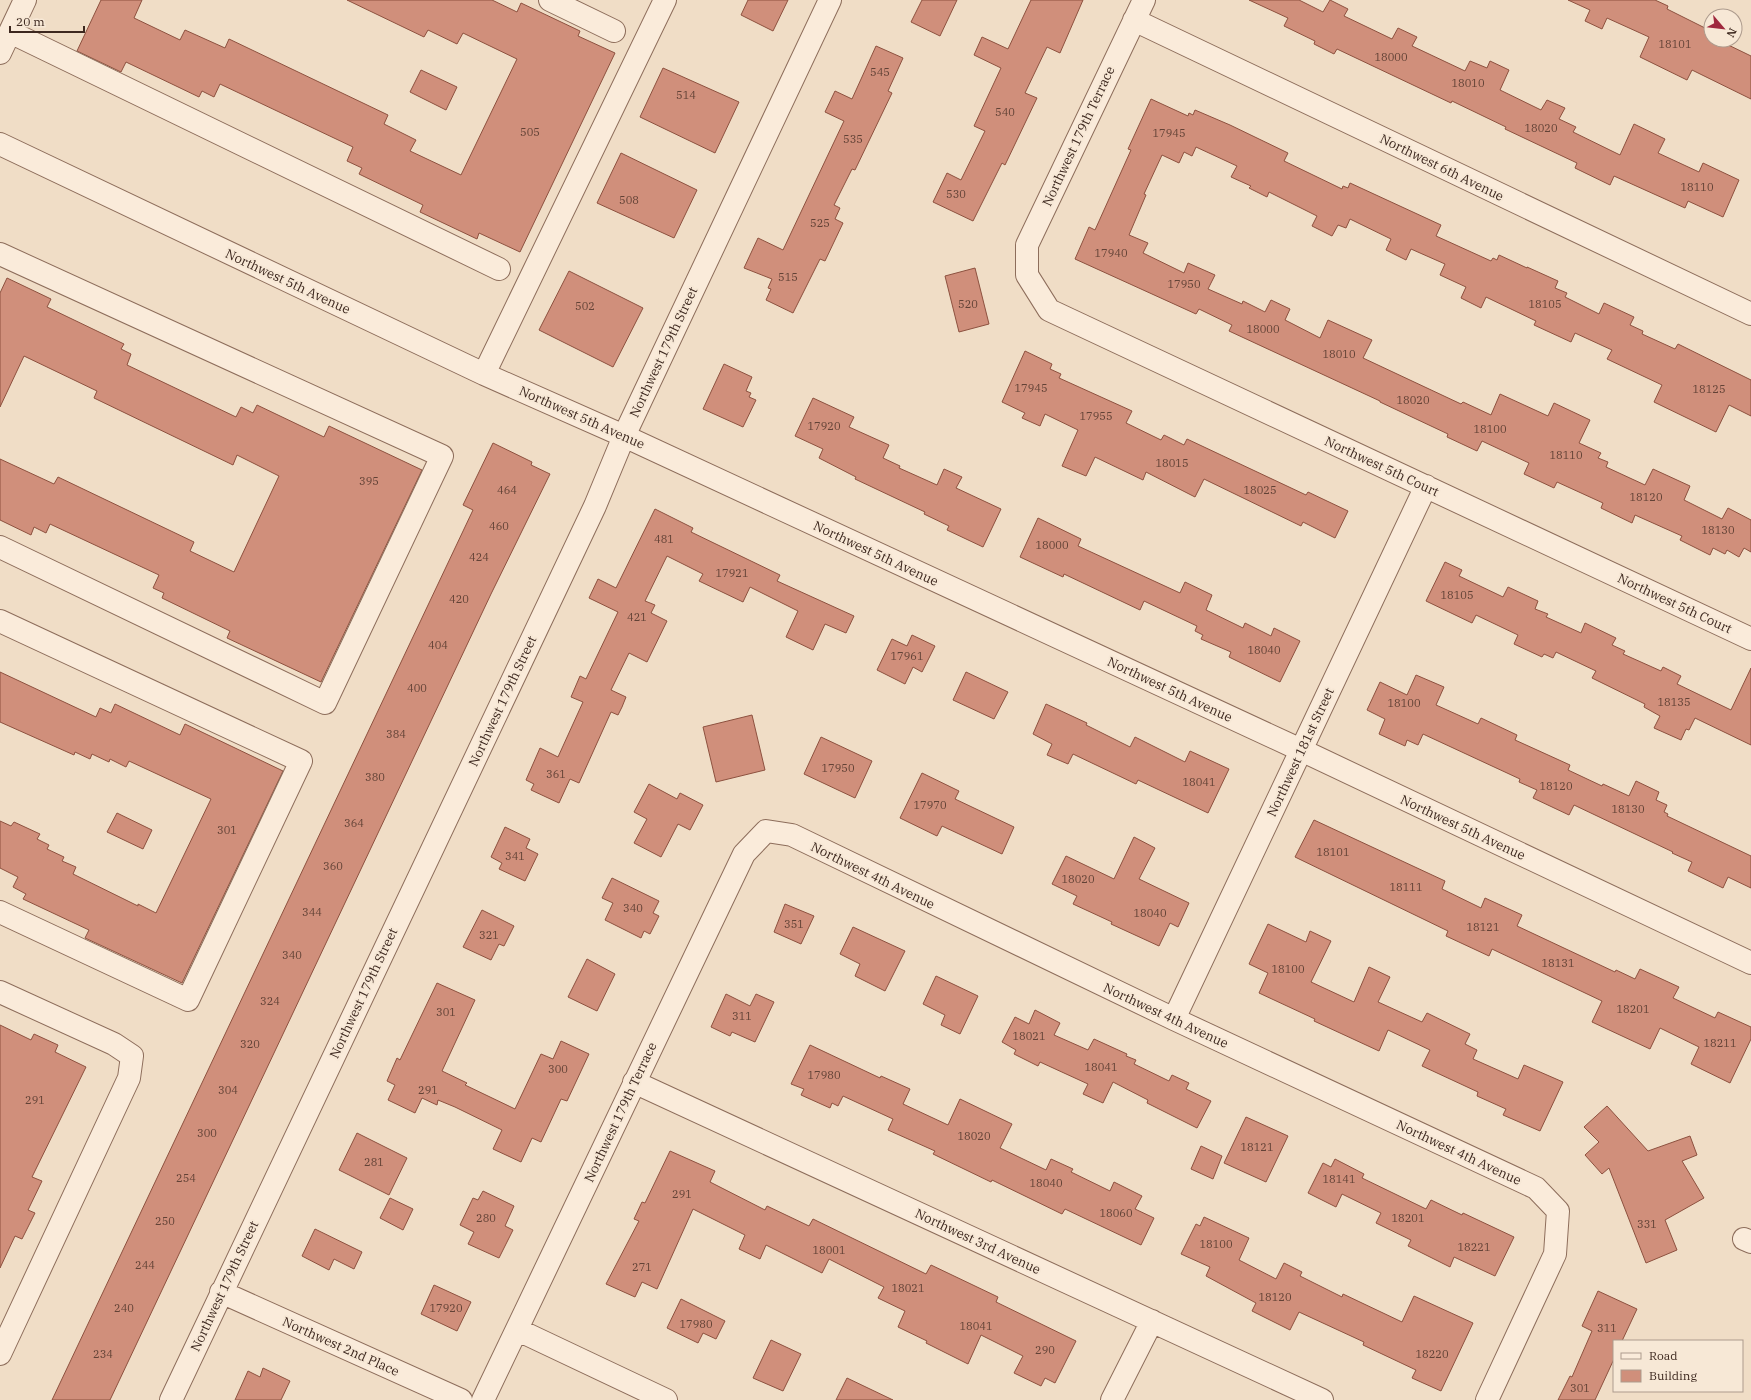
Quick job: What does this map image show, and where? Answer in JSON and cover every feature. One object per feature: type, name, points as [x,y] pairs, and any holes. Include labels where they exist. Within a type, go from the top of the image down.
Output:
[{"type":"street","points":[[0,53],[25,0]]},
{"type":"street","points":[[550,0],[614,31]]},
{"type":"street","points":[[484,374],[665,0]]},
{"type":"street","name":"Northwest 179th Street","points":[[171,1400],[595,506],[624,436],[830,0]]},
{"type":"street","name":"Northwest 179th Terrace","points":[[1028,276],[1027,245],[1144,0]]},
{"type":"street","name":"Northwest 6th Avenue","points":[[1134,20],[1751,314]]},
{"type":"street","points":[[10,32],[499,268]]},
{"type":"street","name":"Northwest 5th Avenue","points":[[0,144],[484,374],[624,436],[1301,750],[1751,963]]},
{"type":"street","points":[[0,254],[442,456],[326,703],[0,547]]},
{"type":"street","name":"Northwest 5th Court","points":[[1028,276],[1049,310],[1751,639]]},
{"type":"street","name":"Northwest 181st Street","points":[[1174,1019],[1426,486]]},
{"type":"street","points":[[0,621],[301,761],[188,1000],[0,912]]},
{"type":"street","name":"Northwest 179th Terrace","points":[[483,1400],[518,1330],[634,1082],[744,854],[766,831]]},
{"type":"street","name":"Northwest 4th Avenue","points":[[766,831],[792,835],[1174,1019],[1536,1188],[1558,1211],[1555,1254],[1487,1400]]},
{"type":"street","points":[[0,992],[114,1044],[132,1056],[129,1078],[0,1354]]},
{"type":"street","name":"Northwest 3rd Avenue","points":[[634,1082],[1322,1400]]},
{"type":"street","name":"Northwest 2nd Place","points":[[221,1292],[461,1400]]},
{"type":"street","points":[[1112,1400],[1152,1321]]},
{"type":"street","points":[[518,1330],[666,1400]]},
{"type":"building","points":[[101,0],[142,0],[134,18],[180,40],[185,30],[225,48],[229,39],[388,115],[384,124],[416,140],[410,151],[461,175],[517,59],[463,33],[457,44],[428,30],[424,37],[347,0],[492,0],[517,12],[521,3],[580,31],[578,36],[615,53],[520,252],[479,233],[477,239],[420,212],[423,205],[359,174],[362,168],[347,161],[353,147],[220,84],[214,97],[202,91],[199,97],[126,62],[121,72],[77,51]]},
{"type":"building","points":[[748,0],[788,0],[773,31],[741,15]]},
{"type":"building","points":[[922,0],[957,0],[940,36],[911,22]]},
{"type":"building","points":[[1031,0],[1083,0],[1060,53],[1047,47],[1025,93],[1037,98],[1005,165],[1002,163],[973,221],[933,202],[947,173],[961,180],[985,131],[974,126],[1001,68],[974,55],[982,37],[1008,49]]},
{"type":"building","points":[[1249,0],[1299,0],[1323,12],[1330,0],[1348,9],[1344,16],[1392,39],[1398,28],[1417,37],[1412,46],[1465,71],[1470,61],[1487,68],[1490,61],[1509,70],[1500,90],[1541,110],[1547,100],[1565,108],[1559,119],[1576,127],[1573,132],[1620,155],[1634,124],[1665,139],[1658,153],[1699,172],[1703,163],[1739,180],[1723,217],[1688,201],[1685,208],[1614,176],[1610,185],[1575,168],[1577,163],[1505,129],[1506,127],[1452,101],[1451,103],[1337,49],[1334,54],[1314,44],[1315,41],[1284,26],[1288,18]]},
{"type":"building","points":[[1568,0],[1655,0],[1668,6],[1667,9],[1703,27],[1703,48],[1734,48],[1751,56],[1751,99],[1692,70],[1687,80],[1640,57],[1649,37],[1607,18],[1602,29],[1585,21],[1590,10]]},
{"type":"building","points":[[876,46],[903,58],[888,91],[892,93],[855,170],[852,169],[834,205],[840,208],[835,219],[843,223],[825,261],[820,259],[793,313],[766,300],[771,289],[768,288],[772,279],[744,268],[758,238],[783,250],[844,121],[825,112],[835,91],[852,99]]},
{"type":"building","points":[[663,68],[739,102],[715,153],[640,117]]},
{"type":"building","points":[[421,70],[457,87],[446,110],[410,92]]},
{"type":"building","points":[[1151,99],[1188,116],[1189,113],[1193,115],[1195,110],[1230,125],[1288,153],[1284,161],[1342,189],[1343,186],[1348,188],[1350,183],[1441,225],[1436,236],[1491,261],[1493,258],[1497,260],[1499,255],[1558,281],[1555,288],[1567,293],[1565,297],[1599,314],[1604,303],[1634,317],[1630,325],[1643,331],[1642,334],[1675,349],[1678,344],[1751,380],[1751,416],[1729,405],[1716,432],[1654,402],[1662,385],[1607,359],[1612,350],[1575,333],[1571,342],[1534,325],[1536,321],[1486,297],[1481,308],[1461,298],[1466,287],[1440,275],[1445,264],[1411,249],[1406,260],[1386,250],[1391,239],[1350,219],[1346,228],[1338,225],[1332,236],[1312,226],[1317,216],[1269,192],[1267,197],[1249,188],[1251,186],[1231,177],[1237,166],[1196,147],[1192,156],[1184,152],[1179,163],[1162,155],[1144,194],[1146,195],[1129,235],[1148,243],[1143,253],[1184,273],[1188,263],[1215,275],[1208,289],[1242,304],[1243,301],[1265,312],[1271,300],[1290,309],[1285,320],[1320,338],[1328,320],[1372,340],[1363,358],[1461,404],[1463,402],[1491,415],[1500,394],[1548,416],[1554,403],[1590,420],[1579,443],[1601,453],[1598,458],[1608,462],[1606,467],[1645,485],[1653,469],[1690,486],[1684,500],[1722,519],[1728,508],[1751,520],[1751,552],[1744,548],[1739,557],[1727,550],[1725,554],[1713,548],[1710,555],[1680,540],[1682,536],[1635,515],[1632,523],[1601,508],[1603,503],[1557,482],[1554,488],[1524,474],[1529,463],[1482,441],[1477,451],[1447,437],[1448,434],[1380,401],[1229,331],[1232,325],[1199,309],[1196,314],[1075,259],[1089,227],[1095,230],[1131,150],[1128,149]]},
{"type":"building","points":[[621,153],[697,190],[674,238],[597,203]]},
{"type":"building","points":[[975,268],[989,324],[959,332],[945,276]]},
{"type":"building","points":[[569,271],[643,308],[613,367],[539,330]]},
{"type":"building","points":[[7,278],[51,299],[47,307],[124,344],[121,349],[131,354],[127,365],[236,417],[241,407],[253,413],[257,405],[324,437],[329,426],[422,470],[321,682],[227,638],[230,631],[162,598],[164,593],[153,588],[159,575],[50,524],[46,533],[34,527],[31,535],[0,520],[0,459],[54,484],[58,477],[194,542],[190,551],[234,572],[279,476],[237,455],[233,465],[94,398],[97,391],[24,356],[0,407],[0,293]]},
{"type":"building","points":[[1025,351],[1052,364],[1050,369],[1061,374],[1059,378],[1132,411],[1126,423],[1161,440],[1164,435],[1184,445],[1187,439],[1306,495],[1308,492],[1348,511],[1335,538],[1303,522],[1301,526],[1204,479],[1195,497],[1146,472],[1143,480],[1095,457],[1086,476],[1062,466],[1078,430],[1045,414],[1040,426],[1022,418],[1025,413],[1002,402]]},
{"type":"building","points":[[724,364],[752,377],[746,391],[751,393],[749,397],[756,400],[743,427],[703,409]]},
{"type":"building","points":[[813,398],[854,417],[849,427],[889,445],[883,458],[900,466],[899,468],[937,485],[944,469],[962,477],[956,488],[1001,509],[983,547],[947,530],[949,526],[924,514],[925,512],[855,479],[856,477],[819,458],[823,449],[795,436]]},
{"type":"building","points":[[493,443],[532,462],[531,465],[550,474],[491,594],[110,1400],[52,1400],[473,510],[463,505]]},
{"type":"building","points":[[655,509],[693,528],[691,532],[780,575],[777,581],[854,616],[846,633],[825,624],[813,650],[786,637],[798,611],[750,587],[743,602],[699,581],[703,574],[667,556],[645,601],[655,605],[651,613],[667,621],[647,662],[629,653],[611,690],[626,697],[622,707],[618,715],[611,712],[579,783],[570,779],[559,803],[531,790],[534,784],[526,780],[540,748],[558,757],[583,702],[571,697],[580,676],[586,679],[618,612],[589,598],[598,579],[616,588]]},
{"type":"building","points":[[1038,518],[1081,539],[1078,546],[1180,593],[1185,582],[1212,595],[1206,610],[1243,628],[1245,623],[1271,636],[1274,628],[1300,641],[1280,682],[1229,657],[1231,652],[1201,639],[1203,635],[1195,631],[1197,626],[1144,601],[1140,610],[1064,574],[1063,577],[1020,557]]},
{"type":"building","points":[[1445,562],[1462,570],[1459,576],[1503,597],[1508,587],[1538,601],[1535,609],[1548,614],[1546,617],[1581,633],[1585,623],[1616,638],[1612,645],[1625,651],[1623,654],[1661,671],[1663,667],[1681,676],[1677,684],[1731,710],[1751,668],[1751,745],[1695,718],[1689,730],[1686,729],[1681,740],[1654,728],[1660,716],[1644,707],[1645,704],[1592,678],[1596,671],[1556,652],[1553,658],[1544,654],[1542,657],[1514,644],[1518,635],[1476,615],[1472,623],[1426,601]]},
{"type":"building","points":[[912,635],[935,646],[922,672],[913,667],[905,684],[877,670],[892,639],[907,646]]},
{"type":"building","points":[[0,672],[96,717],[100,708],[111,713],[115,704],[180,735],[185,724],[283,771],[182,983],[85,938],[89,930],[23,899],[26,894],[13,887],[18,877],[0,868],[0,821],[11,826],[14,822],[40,834],[37,839],[49,845],[47,849],[64,857],[62,861],[76,867],[73,874],[138,906],[138,904],[156,913],[211,799],[129,761],[126,767],[110,759],[109,762],[92,754],[90,759],[75,752],[74,755],[0,722]]},
{"type":"building","points":[[966,672],[1008,692],[994,719],[953,700]]},
{"type":"building","points":[[1416,675],[1444,687],[1436,705],[1478,724],[1481,718],[1517,735],[1515,740],[1570,765],[1568,770],[1602,786],[1603,784],[1629,796],[1636,781],[1659,792],[1656,800],[1667,805],[1664,812],[1668,814],[1667,816],[1751,856],[1751,888],[1728,877],[1723,888],[1688,871],[1692,862],[1672,853],[1673,852],[1574,805],[1569,815],[1533,798],[1537,790],[1519,782],[1520,779],[1423,734],[1418,745],[1407,740],[1405,746],[1379,734],[1385,719],[1367,710],[1380,682],[1407,695]]},
{"type":"building","points":[[1046,704],[1087,723],[1086,725],[1130,747],[1135,737],[1185,762],[1190,751],[1229,769],[1208,813],[1138,780],[1136,784],[1073,754],[1068,764],[1047,755],[1052,744],[1033,734]]},
{"type":"building","points":[[752,715],[765,770],[716,782],[703,727]]},
{"type":"building","points":[[821,737],[872,761],[855,798],[804,774]]},
{"type":"building","points":[[922,773],[959,791],[955,799],[1014,827],[1002,854],[942,826],[937,836],[900,818]]},
{"type":"building","points":[[649,784],[677,799],[680,793],[703,805],[690,830],[678,824],[661,857],[634,843],[647,819],[634,812]]},
{"type":"building","points":[[117,813],[152,830],[143,849],[107,832]]},
{"type":"building","points":[[1314,820],[1445,881],[1442,889],[1481,908],[1485,898],[1522,915],[1517,926],[1615,972],[1616,970],[1635,979],[1640,969],[1679,987],[1673,998],[1715,1018],[1718,1012],[1751,1027],[1751,1039],[1730,1083],[1691,1064],[1699,1047],[1660,1028],[1650,1049],[1592,1022],[1602,1001],[1492,949],[1489,956],[1446,936],[1448,931],[1295,857]]},
{"type":"building","points":[[505,827],[530,839],[526,848],[538,854],[525,881],[499,869],[502,863],[491,857]]},
{"type":"building","points":[[1134,837],[1155,848],[1139,879],[1189,903],[1178,927],[1170,923],[1159,946],[1111,924],[1112,922],[1073,904],[1077,896],[1052,884],[1066,856],[1114,879]]},
{"type":"building","points":[[612,878],[659,901],[653,913],[659,916],[650,934],[644,931],[641,938],[605,920],[613,903],[602,898]]},
{"type":"building","points":[[785,904],[814,916],[801,944],[774,932]]},
{"type":"building","points":[[482,910],[514,926],[504,946],[499,944],[491,960],[463,947]]},
{"type":"building","points":[[1268,924],[1306,942],[1310,931],[1331,941],[1311,982],[1354,1002],[1369,967],[1390,977],[1378,1002],[1422,1022],[1427,1013],[1470,1034],[1465,1044],[1477,1050],[1473,1059],[1518,1079],[1524,1065],[1563,1082],[1540,1131],[1503,1115],[1506,1109],[1477,1096],[1478,1092],[1422,1066],[1430,1050],[1388,1030],[1379,1051],[1314,1021],[1315,1019],[1259,993],[1268,973],[1249,964]]},
{"type":"building","points":[[853,927],[905,951],[885,991],[855,976],[860,964],[840,954]]},
{"type":"building","points":[[587,959],[615,974],[597,1011],[568,997]]},
{"type":"building","points":[[936,976],[978,996],[960,1034],[941,1025],[945,1015],[923,1004]]},
{"type":"building","points":[[437,983],[475,1000],[442,1071],[467,1083],[465,1085],[515,1109],[541,1054],[553,1059],[561,1041],[589,1054],[567,1101],[561,1099],[541,1142],[532,1138],[521,1162],[493,1149],[502,1130],[455,1107],[438,1100],[437,1105],[422,1098],[415,1113],[388,1100],[395,1085],[387,1081],[397,1058],[400,1060]]},
{"type":"building","points":[[726,994],[750,1006],[756,994],[774,1002],[755,1042],[732,1032],[730,1036],[711,1027]]},
{"type":"building","points":[[1035,1010],[1060,1023],[1054,1035],[1088,1050],[1094,1039],[1127,1054],[1126,1056],[1136,1060],[1134,1064],[1169,1081],[1172,1075],[1189,1083],[1186,1089],[1211,1101],[1197,1128],[1147,1103],[1148,1100],[1113,1082],[1103,1103],[1083,1094],[1088,1084],[1040,1062],[1038,1066],[1014,1054],[1016,1050],[1002,1042],[1015,1017],[1029,1024]]},
{"type":"building","points":[[0,1025],[31,1040],[34,1034],[58,1045],[55,1052],[86,1067],[32,1177],[42,1181],[28,1210],[35,1213],[22,1239],[15,1236],[0,1268]]},
{"type":"building","points":[[810,1045],[880,1078],[881,1076],[910,1089],[903,1104],[948,1125],[960,1099],[1012,1124],[1000,1148],[1046,1170],[1051,1159],[1073,1169],[1071,1172],[1110,1191],[1114,1182],[1142,1196],[1135,1209],[1154,1218],[1141,1245],[1065,1209],[1062,1214],[992,1180],[991,1182],[933,1154],[935,1151],[888,1130],[893,1119],[843,1096],[838,1106],[832,1103],[830,1108],[801,1095],[804,1089],[791,1084]]},
{"type":"building","points":[[1607,1106],[1648,1151],[1690,1136],[1697,1155],[1682,1161],[1704,1198],[1665,1220],[1677,1250],[1646,1263],[1609,1168],[1602,1174],[1585,1155],[1599,1142],[1584,1127]]},
{"type":"building","points":[[1246,1117],[1288,1136],[1266,1182],[1224,1163]]},
{"type":"building","points":[[357,1133],[407,1158],[389,1195],[339,1170]]},
{"type":"building","points":[[1201,1146],[1222,1156],[1213,1179],[1191,1169]]},
{"type":"building","points":[[670,1151],[715,1171],[710,1182],[765,1210],[767,1206],[809,1226],[813,1219],[926,1274],[931,1265],[998,1297],[996,1302],[1076,1341],[1055,1383],[1045,1378],[1041,1386],[1014,1373],[1023,1356],[981,1335],[968,1364],[898,1327],[905,1311],[878,1298],[884,1287],[829,1259],[822,1273],[766,1245],[760,1259],[739,1249],[745,1235],[693,1209],[657,1289],[642,1282],[635,1297],[606,1284],[639,1221],[634,1219],[642,1202],[645,1203]]},
{"type":"building","points":[[1335,1159],[1364,1174],[1362,1178],[1426,1209],[1431,1200],[1514,1237],[1495,1276],[1454,1257],[1450,1267],[1408,1246],[1411,1240],[1376,1223],[1381,1213],[1342,1194],[1336,1207],[1308,1193],[1323,1163],[1331,1167]]},
{"type":"building","points":[[483,1191],[514,1206],[505,1226],[513,1230],[499,1258],[468,1244],[474,1232],[460,1225],[473,1198],[478,1200]]},
{"type":"building","points":[[390,1198],[413,1209],[403,1230],[380,1218]]},
{"type":"building","points":[[1204,1217],[1249,1238],[1239,1260],[1276,1279],[1284,1263],[1302,1272],[1300,1276],[1342,1297],[1343,1294],[1402,1322],[1414,1296],[1473,1323],[1441,1391],[1412,1378],[1416,1370],[1363,1345],[1364,1342],[1299,1312],[1290,1330],[1252,1311],[1256,1303],[1206,1276],[1210,1267],[1181,1254],[1196,1224],[1200,1226]]},
{"type":"building","points":[[315,1229],[362,1252],[354,1269],[334,1259],[329,1270],[302,1256]]},
{"type":"building","points":[[434,1285],[471,1302],[457,1331],[421,1314]]},
{"type":"building","points":[[1598,1291],[1637,1309],[1622,1340],[1613,1340],[1613,1361],[1595,1400],[1558,1400],[1570,1376],[1572,1377],[1592,1331],[1582,1326]]},
{"type":"building","points":[[681,1299],[725,1321],[716,1339],[703,1333],[698,1343],[667,1328]]},
{"type":"building","points":[[771,1340],[801,1354],[783,1391],[753,1378]]},
{"type":"building","points":[[263,1368],[290,1381],[281,1400],[235,1400],[248,1371],[260,1377]]},
{"type":"building","points":[[847,1378],[893,1400],[836,1400]]}]
